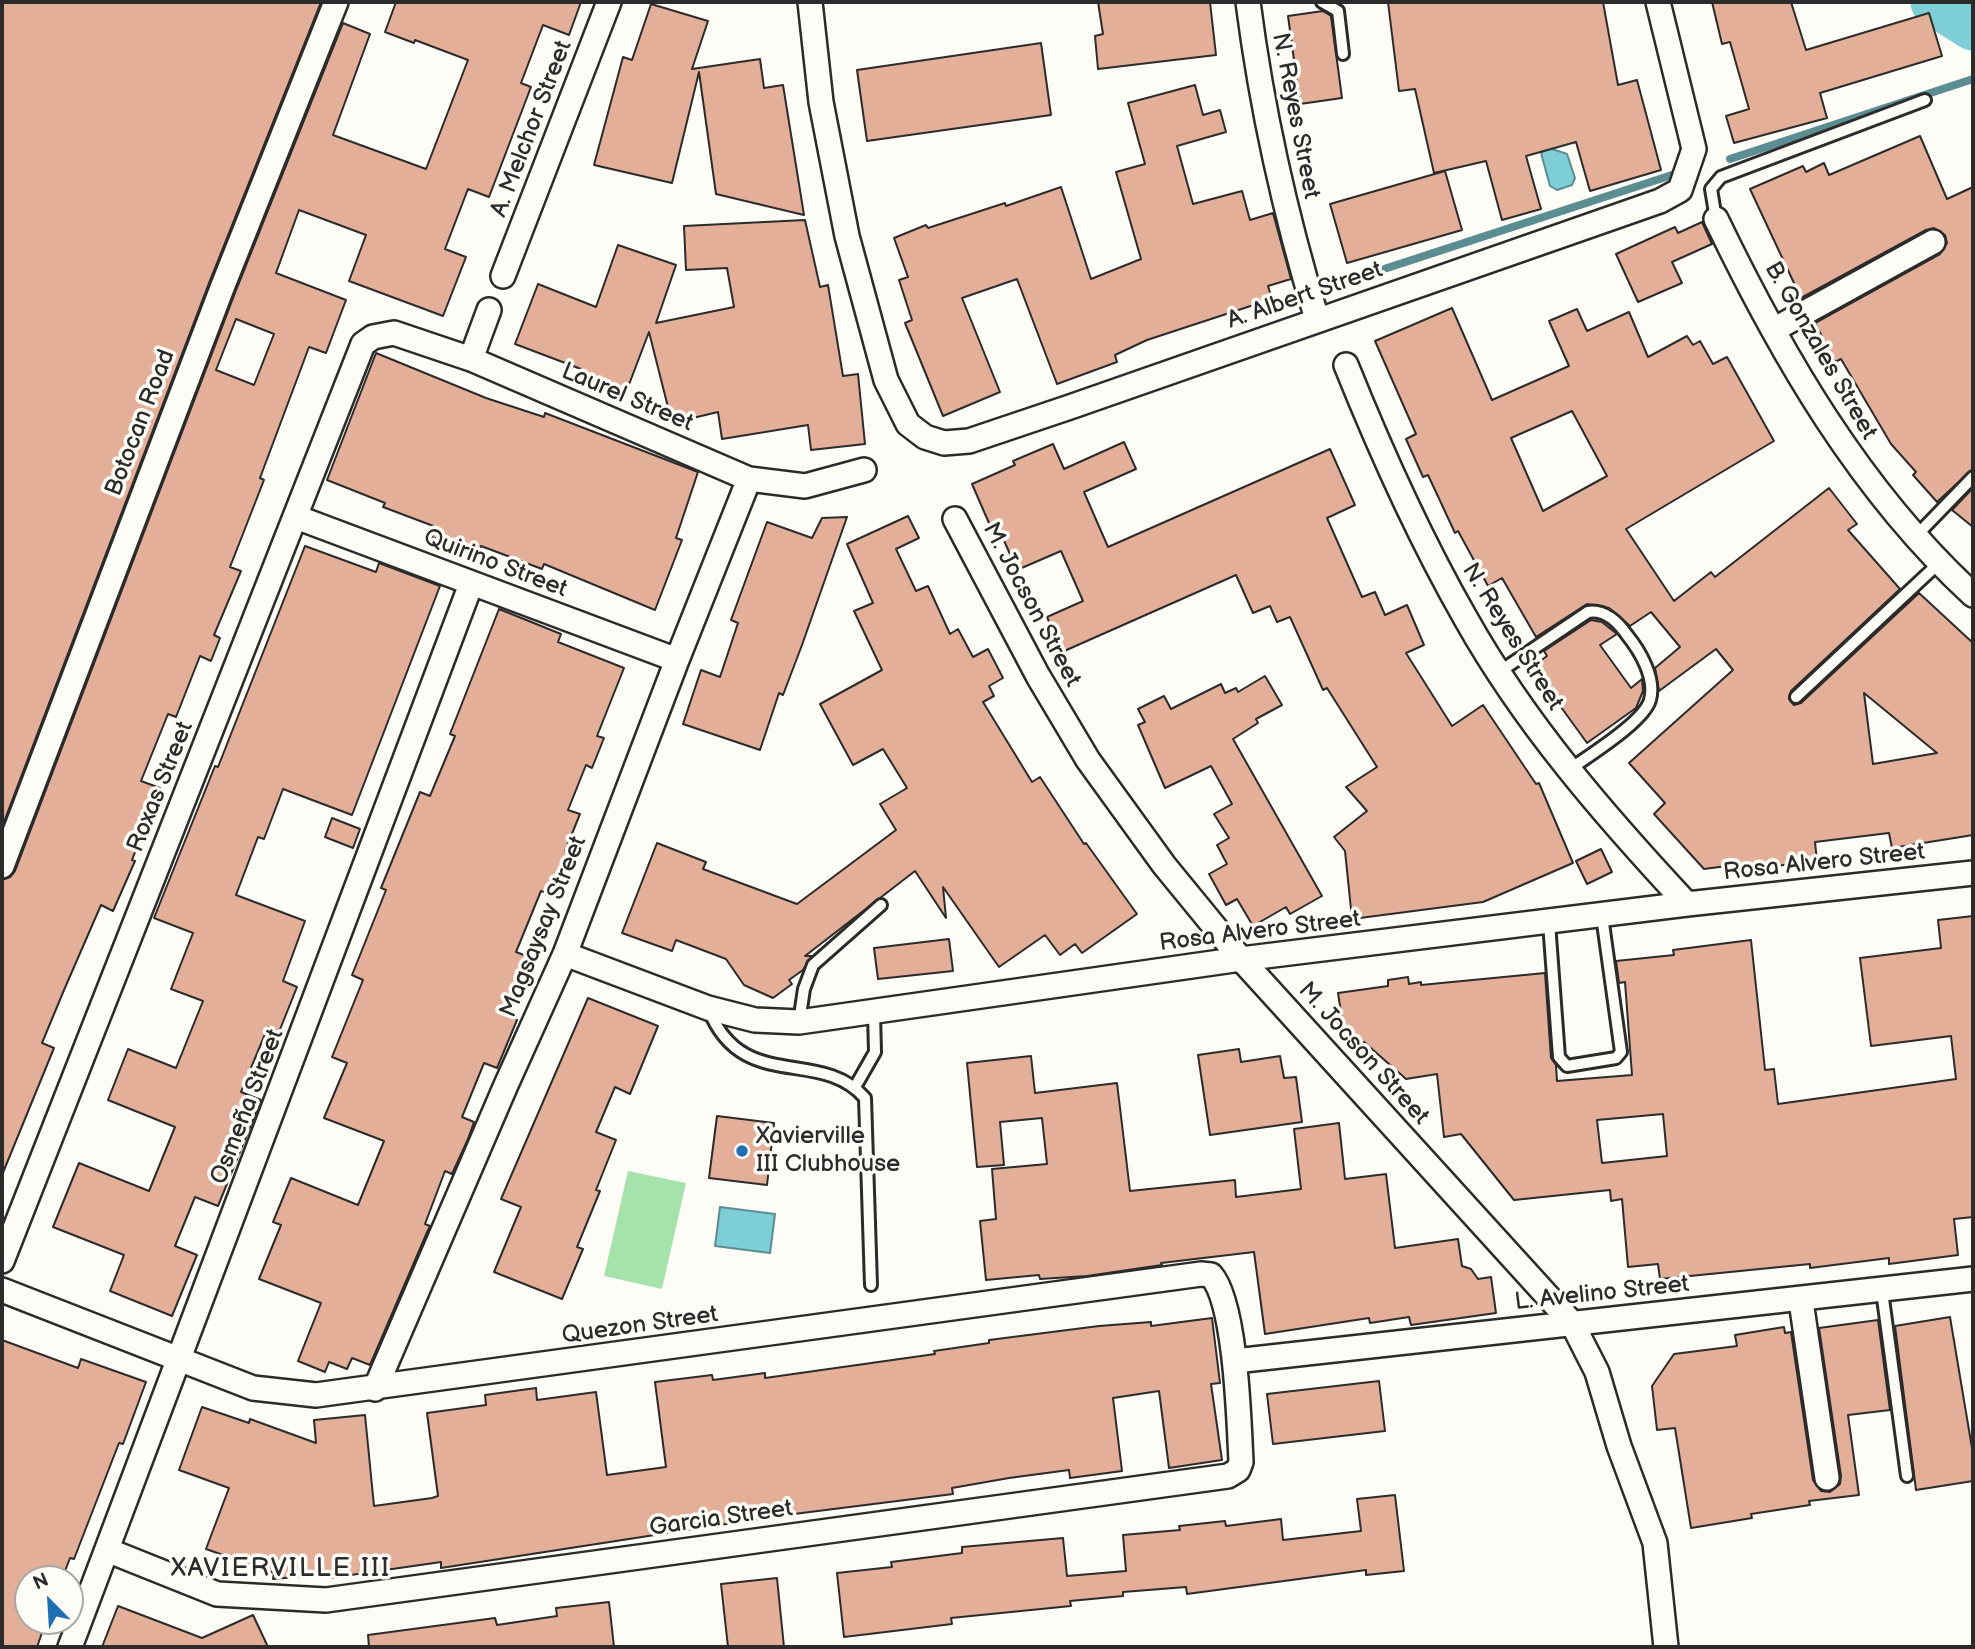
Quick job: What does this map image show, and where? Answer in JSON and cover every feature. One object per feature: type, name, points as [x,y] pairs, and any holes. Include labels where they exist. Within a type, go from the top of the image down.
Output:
[{"type":"street","name":"Botocan Road","points":[[2,866],[222,288],[336,2]]},
{"type":"street","name":"A. Melchor Street","points":[[503,276],[609,2]]},
{"type":"street","name":"A. Albert Street","points":[[810,2],[821,102],[847,236],[886,380],[908,424],[925,437],[944,443],[970,441],[1660,201],[1680,190],[1694,149],[1658,2]]},
{"type":"street","name":"N. Reyes Street","points":[[1248,2],[1258,81],[1273,162],[1317,319]]},
{"type":"street","name":"B. Gonzales Street","points":[[1716,219],[1818,407],[1854,461],[1915,537],[1973,595]]},
{"type":"street","points":[[1775,329],[1933,242]]},
{"type":"street","points":[[471,359],[489,310]]},
{"type":"street","name":"Laurel Street","points":[[373,337],[394,333],[471,359],[750,480],[805,486],[864,471]]},
{"type":"street","name":"Roxas Street","points":[[2,1261],[296,517],[357,352],[373,337]]},
{"type":"street","name":"N. Reyes Street","points":[[1346,365],[1386,464],[1466,621],[1569,770],[1626,839],[1687,904]]},
{"type":"street","name":"Magsaysay Street","points":[[375,1389],[565,954],[677,660],[750,480]]},
{"type":"street","name":"Quirino Street","points":[[296,517],[677,660]]},
{"type":"street","name":"M. Jocson Street","points":[[955,519],[1038,676],[1088,760],[1164,865],[1241,959],[1572,1323],[1597,1372],[1619,1446],[1655,1543],[1666,1647]]},
{"type":"street","name":"Osmeña Street","points":[[70,1647],[182,1357],[471,584]]},
{"type":"street","name":"Rosa Alvero Street","points":[[565,954],[709,1008],[755,1020],[799,1022],[1241,959],[1687,904],[1973,873]]},
{"type":"street","name":"Quezon Street","points":[[2,1290],[182,1357],[253,1388],[316,1395],[1201,1274],[1211,1275],[1220,1287],[1235,1361]]},
{"type":"street","name":"L. Avelino Street","points":[[1235,1361],[1572,1323],[1801,1301],[1973,1279]]},
{"type":"street","points":[[1801,1301],[1827,1478]]},
{"type":"street","name":"Garcia Street","points":[[107,1550],[217,1594],[326,1600],[1228,1476],[1238,1470],[1241,1462],[1235,1361]]},
{"type":"lane","points":[[1322,2],[1338,12],[1343,54]]},
{"type":"lane","points":[[1716,219],[1711,189],[1721,177],[1925,100]]},
{"type":"lane","points":[[1915,537],[1973,477]]},
{"type":"lane","points":[[1796,697],[1939,563]]},
{"type":"lane","points":[[1499,672],[1588,612],[1597,610],[1627,634],[1647,669],[1651,699],[1645,710],[1630,723],[1569,770]]},
{"type":"lane","points":[[799,1022],[807,975],[813,965],[881,905]]},
{"type":"lane","points":[[1549,923],[1559,1057],[1567,1066],[1616,1058],[1621,1052],[1602,916]]},
{"type":"lane","points":[[709,1008],[723,1038],[760,1062],[841,1078],[855,1087],[864,1098],[871,1285]]},
{"type":"lane","points":[[855,1087],[875,1052],[874,1013]]},
{"type":"lane","points":[[1882,1291],[1907,1476]]},
{"type":"green space","points":[[628,1171],[686,1183],[662,1289],[604,1276]]},
{"type":"water","points":[[1549,148],[1567,154],[1575,178],[1572,185],[1557,190],[1550,186],[1541,153]]},
{"type":"water","points":[[720,1207],[775,1214],[770,1253],[715,1246]]},
{"type":"building","points":[[2,2],[321,2],[209,283],[2,827]]},
{"type":"building","points":[[396,2],[581,2],[569,35],[543,25],[521,83],[531,87],[489,197],[468,189],[445,249],[466,257],[443,316],[349,281],[366,235],[299,210],[276,273],[346,300],[326,353],[309,347],[260,478],[264,480],[230,567],[241,571],[214,635],[220,638],[211,661],[200,656],[176,717],[168,714],[141,781],[160,788],[132,860],[135,861],[113,911],[101,905],[64,990],[42,1043],[54,1048],[2,1175],[2,880],[15,871],[235,293],[343,23],[370,34],[333,135],[426,169],[468,60],[385,32]],"holes":[[[236,319],[274,334],[254,385],[216,370]]]},
{"type":"building","points":[[1098,2],[1210,2],[1216,55],[1098,69],[1095,36],[1103,34]]},
{"type":"building","points":[[1388,2],[1603,2],[1618,85],[1637,80],[1661,170],[1590,191],[1576,142],[1526,156],[1541,209],[1502,220],[1486,161],[1434,173],[1415,89],[1399,91]]},
{"type":"building","points":[[1712,2],[1791,2],[1806,50],[1929,13],[1942,56],[1820,93],[1827,118],[1734,143],[1726,116],[1749,109],[1730,42],[1722,44]]},
{"type":"building","points":[[651,4],[708,21],[692,69],[760,59],[764,88],[783,85],[804,215],[716,194],[699,72],[672,183],[594,165],[623,57],[632,60]]},
{"type":"building","points":[[1323,11],[1331,16],[1342,98],[1300,104],[1288,16]]},
{"type":"building","points":[[1041,43],[1051,115],[867,141],[857,70]]},
{"type":"building","points":[[1195,85],[1203,115],[1220,110],[1226,132],[1177,146],[1193,204],[1242,191],[1250,220],[1273,213],[1291,279],[1268,286],[1272,299],[1147,340],[1115,355],[1117,362],[1057,384],[1017,279],[962,298],[1000,392],[943,416],[905,323],[912,320],[899,280],[908,277],[894,238],[926,225],[928,228],[1061,187],[1091,279],[1141,259],[1116,172],[1145,164],[1128,103]]},
{"type":"building","points":[[1920,136],[1947,199],[1973,187],[1973,469],[1937,502],[1913,475],[1916,472],[1891,444],[1841,359],[1835,362],[1815,323],[1940,254],[1947,243],[1945,235],[1934,228],[1926,230],[1801,298],[1750,189],[1803,166],[1806,172],[1824,163],[1829,175]]},
{"type":"building","points":[[1445,171],[1462,230],[1347,263],[1330,204]]},
{"type":"building","points":[[805,220],[820,287],[828,285],[843,376],[858,374],[865,444],[811,450],[808,425],[722,439],[718,412],[672,423],[649,332],[625,395],[578,377],[581,369],[515,344],[538,284],[596,307],[618,245],[676,265],[656,323],[734,307],[727,268],[686,270],[684,226]]},
{"type":"building","points":[[1702,222],[1712,244],[1672,262],[1682,283],[1638,302],[1616,254],[1675,227],[1678,233]]},
{"type":"building","points":[[1452,308],[1492,400],[1569,366],[1549,321],[1577,309],[1587,331],[1629,312],[1648,357],[1687,336],[1693,345],[1700,341],[1713,364],[1727,357],[1774,441],[1626,529],[1674,601],[1711,572],[1715,577],[1829,488],[1857,524],[1848,530],[1900,589],[1791,691],[1789,699],[1794,705],[1801,703],[1919,593],[1973,643],[1973,835],[1892,848],[1889,833],[1815,842],[1817,861],[1751,869],[1750,863],[1704,869],[1654,814],[1665,803],[1629,763],[1733,670],[1716,649],[1659,691],[1655,668],[1680,647],[1651,612],[1630,626],[1609,608],[1587,604],[1536,637],[1502,578],[1488,586],[1458,531],[1455,533],[1428,475],[1423,477],[1406,439],[1416,434],[1375,341]],"holes":[[[1572,411],[1607,476],[1543,511],[1511,438]],[[1864,693],[1937,753],[1873,764]]]},
{"type":"building","points":[[376,353],[486,398],[544,417],[545,413],[698,472],[676,538],[682,540],[655,610],[544,564],[542,569],[481,546],[478,554],[432,537],[436,527],[383,507],[385,503],[327,480]]},
{"type":"building","points":[[1124,442],[1136,469],[1084,492],[1108,547],[1330,449],[1355,505],[1327,518],[1362,597],[1375,592],[1385,615],[1407,605],[1424,645],[1406,653],[1452,726],[1483,705],[1536,784],[1539,783],[1573,863],[1483,902],[1352,919],[1345,851],[1334,837],[1367,811],[1346,787],[1377,767],[1327,688],[1323,690],[1290,617],[1277,622],[1270,606],[1253,613],[1236,575],[1062,652],[1047,617],[1083,601],[1061,551],[1017,570],[998,527],[992,530],[972,484],[1015,465],[1013,461],[1053,444],[1064,469]]},
{"type":"building","points":[[1973,488],[1973,527],[1952,510]]},
{"type":"building","points":[[908,516],[919,538],[896,549],[916,591],[928,586],[950,634],[958,629],[973,657],[988,649],[1003,678],[989,686],[994,696],[983,702],[1032,782],[1040,777],[1084,844],[1086,843],[1137,914],[1082,953],[1075,944],[1060,955],[1045,935],[999,967],[943,887],[946,918],[915,871],[805,956],[812,956],[803,970],[789,980],[792,984],[773,998],[744,985],[726,959],[676,940],[672,951],[622,933],[657,843],[706,862],[703,869],[797,904],[896,830],[880,804],[907,788],[883,749],[853,765],[820,704],[882,670],[854,611],[873,603],[847,544]]},
{"type":"building","points":[[847,517],[802,645],[783,695],[779,693],[760,750],[683,724],[701,670],[720,677],[738,623],[731,620],[767,522],[812,538],[822,518]]},
{"type":"building","points":[[305,546],[376,572],[379,563],[440,586],[352,815],[283,789],[264,839],[258,837],[236,895],[305,921],[283,981],[297,987],[279,1032],[268,1027],[241,1092],[261,1100],[218,1206],[195,1197],[175,1246],[197,1255],[172,1316],[110,1291],[124,1255],[53,1227],[79,1163],[149,1191],[175,1127],[108,1100],[128,1049],[176,1068],[203,1001],[171,989],[193,933],[154,918],[215,766],[218,767]]},
{"type":"building","points":[[499,609],[561,634],[558,642],[624,668],[597,736],[604,738],[592,768],[586,765],[568,810],[580,814],[565,851],[568,852],[551,894],[541,891],[516,952],[532,958],[508,1016],[517,1020],[497,1068],[484,1063],[462,1117],[474,1122],[468,1139],[452,1174],[445,1171],[425,1224],[430,1226],[370,1365],[352,1358],[347,1369],[329,1362],[325,1372],[298,1361],[321,1303],[259,1279],[281,1225],[273,1222],[291,1178],[358,1205],[384,1141],[324,1118],[347,1063],[332,1057],[363,980],[352,975],[386,890],[381,888],[420,792],[430,796],[455,736],[450,734]]},
{"type":"building","points":[[1591,620],[1602,622],[1617,634],[1600,645],[1631,688],[1642,679],[1643,691],[1636,708],[1587,743],[1532,667],[1547,656],[1544,651]]},
{"type":"building","points":[[1265,676],[1282,705],[1256,719],[1258,723],[1233,739],[1322,896],[1290,914],[1286,907],[1253,926],[1237,899],[1226,905],[1209,874],[1227,864],[1217,845],[1229,838],[1214,814],[1232,804],[1211,766],[1165,788],[1138,725],[1145,722],[1138,709],[1164,696],[1171,709],[1221,684],[1225,693],[1236,688],[1238,692]]},
{"type":"building","points":[[332,818],[360,829],[353,848],[325,837]]},
{"type":"building","points":[[1601,849],[1612,872],[1587,884],[1576,861]]},
{"type":"building","points":[[1973,916],[1973,1217],[1954,1219],[1958,1255],[1889,1264],[1889,1258],[1810,1268],[1810,1264],[1660,1279],[1658,1264],[1628,1267],[1622,1199],[1611,1201],[1610,1190],[1514,1200],[1461,1134],[1444,1137],[1437,1074],[1406,1079],[1364,1042],[1346,1045],[1338,993],[1388,986],[1388,980],[1408,977],[1409,984],[1421,982],[1421,985],[1545,973],[1551,1058],[1556,1065],[1557,1081],[1632,1075],[1625,982],[1619,983],[1616,961],[1674,955],[1673,950],[1751,940],[1765,1070],[1774,1069],[1778,1104],[1956,1079],[1951,1036],[1871,1046],[1860,958],[1941,948],[1938,920]],"holes":[[[1663,1114],[1667,1156],[1602,1163],[1597,1120]]]},
{"type":"building","points":[[949,939],[953,971],[878,979],[874,948]]},
{"type":"building","points":[[588,998],[658,1026],[630,1094],[615,1087],[596,1132],[616,1140],[596,1190],[600,1191],[577,1247],[583,1249],[562,1299],[494,1272],[521,1207],[501,1199]]},
{"type":"building","points":[[1239,1049],[1241,1062],[1280,1056],[1284,1078],[1296,1077],[1302,1122],[1210,1135],[1198,1055]]},
{"type":"building","points":[[1031,1056],[1035,1093],[1117,1083],[1130,1191],[1235,1180],[1236,1197],[1301,1189],[1294,1129],[1339,1123],[1345,1179],[1386,1174],[1395,1248],[1458,1239],[1462,1266],[1471,1269],[1478,1279],[1491,1277],[1496,1313],[1411,1325],[1409,1317],[1370,1323],[1369,1318],[1265,1334],[1254,1252],[1161,1263],[1162,1265],[1087,1276],[1040,1279],[1039,1275],[986,1280],[980,1221],[996,1219],[992,1169],[1047,1164],[1042,1118],[1000,1122],[1004,1165],[977,1167],[967,1063]]},
{"type":"building","name":"Xavierville III Clubhouse","points":[[717,1116],[774,1123],[767,1185],[709,1178]]},
{"type":"building","points":[[1950,1317],[1973,1454],[1973,1481],[1916,1490],[1895,1326]]},
{"type":"building","points":[[1212,1318],[1220,1383],[1211,1384],[1222,1460],[1169,1468],[1159,1391],[1113,1398],[1122,1471],[1070,1478],[1069,1470],[1009,1478],[952,1488],[953,1494],[778,1516],[441,1568],[441,1562],[330,1578],[329,1574],[273,1579],[274,1573],[206,1549],[229,1488],[179,1470],[202,1407],[249,1423],[250,1419],[316,1443],[314,1420],[365,1415],[374,1506],[432,1498],[438,1496],[427,1413],[486,1405],[485,1395],[536,1388],[537,1400],[596,1392],[607,1475],[666,1467],[655,1382],[712,1375],[713,1380],[765,1373],[765,1378],[935,1354],[934,1351],[989,1343],[989,1340],[1099,1326],[1151,1322],[1151,1326]]},
{"type":"building","points":[[1878,1320],[1890,1410],[1848,1415],[1859,1495],[1809,1501],[1810,1505],[1751,1514],[1752,1518],[1691,1528],[1675,1428],[1657,1430],[1652,1386],[1674,1354],[1737,1346],[1735,1335],[1784,1327],[1785,1333],[1791,1332],[1813,1480],[1821,1491],[1830,1492],[1840,1484],[1841,1476],[1819,1328]]},
{"type":"building","points":[[2,1340],[78,1368],[81,1359],[146,1382],[74,1559],[70,1558],[67,1565],[14,1565],[14,1635],[41,1635],[37,1647],[2,1647]]},
{"type":"building","points":[[1379,1381],[1385,1431],[1273,1444],[1267,1394]]},
{"type":"building","points":[[1395,1495],[1404,1571],[1366,1575],[1366,1570],[1187,1594],[1186,1587],[1123,1592],[1123,1596],[1070,1601],[1071,1606],[951,1618],[952,1624],[844,1637],[837,1573],[892,1567],[891,1562],[962,1553],[962,1547],[1063,1538],[1067,1576],[1126,1571],[1123,1535],[1180,1530],[1179,1526],[1225,1521],[1226,1526],[1281,1519],[1283,1540],[1361,1531],[1357,1499]]},
{"type":"building","points":[[777,1578],[784,1647],[728,1647],[721,1584]]},
{"type":"building","points":[[609,1602],[614,1647],[369,1647],[368,1635],[495,1618],[497,1625],[557,1616],[556,1608]]},
{"type":"building","points":[[118,1606],[202,1638],[253,1615],[268,1647],[102,1647]]},
{"type":"waterway","points":[[1935,2],[1973,26]]},
{"type":"waterway","points":[[1730,159],[1973,79]]},
{"type":"waterway","points":[[1329,287],[1675,174]]},
{"type":"place","name":"Xavierville III Clubhouse","points":[[742,1151]]},
{"type":"district","name":"XAVIERVILLE III","points":[[281,1569]]}]
